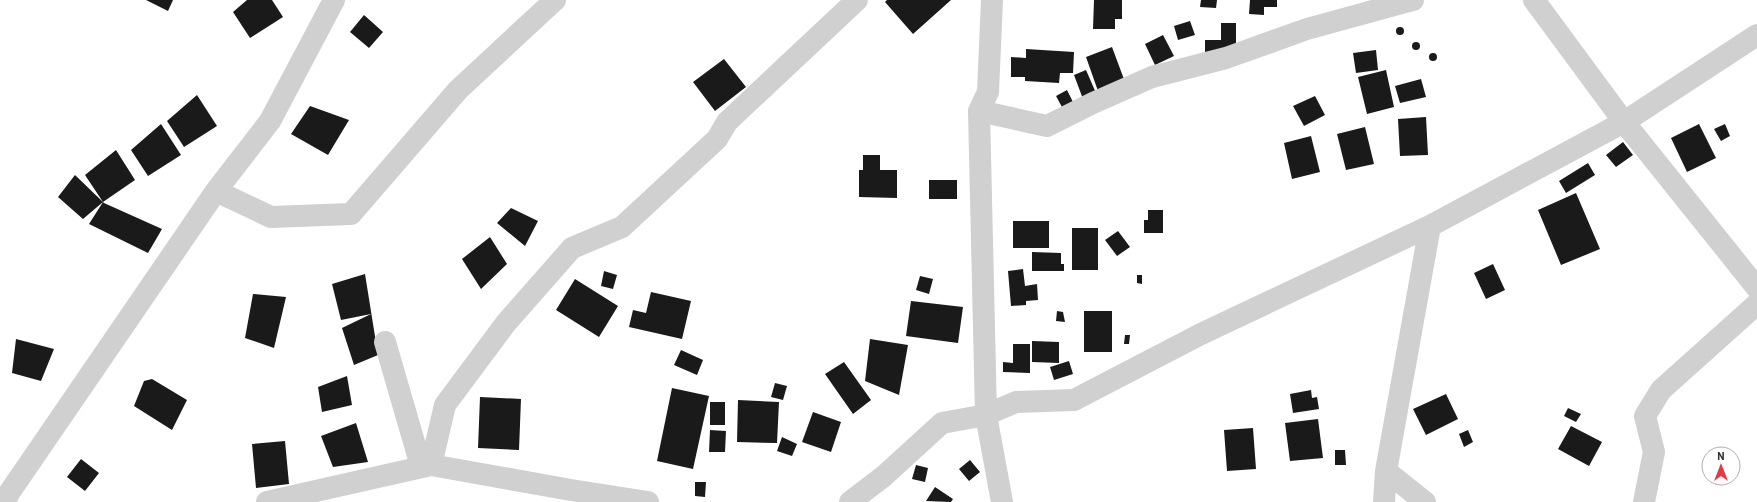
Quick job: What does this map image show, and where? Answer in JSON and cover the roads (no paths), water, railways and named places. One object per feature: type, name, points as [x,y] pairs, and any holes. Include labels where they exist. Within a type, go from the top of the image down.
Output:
[{"type":"street","points":[[5,502],[9,493],[216,191],[270,121],[334,0]]},
{"type":"street","points":[[216,191],[271,217],[352,214],[458,90],[555,0]]},
{"type":"street","points":[[426,466],[445,405],[506,323],[572,248],[622,227],[718,138],[727,122],[857,0]]},
{"type":"street","points":[[992,0],[988,92],[980,111],[986,415],[1002,502]]},
{"type":"street","points":[[980,111],[1047,126],[1093,103],[1152,77],[1226,58],[1307,29],[1413,0]]},
{"type":"street","points":[[1534,0],[1624,122],[1757,288]]},
{"type":"street","points":[[850,502],[884,476],[942,424],[986,415],[1016,402],[1074,400],[1201,334],[1430,226],[1624,122],[1757,35]]},
{"type":"street","points":[[1384,502],[1386,471],[1430,226]]},
{"type":"street","points":[[1644,502],[1654,452],[1645,416],[1660,390],[1757,304]]},
{"type":"street","points":[[385,342],[426,466]]},
{"type":"street","points":[[267,502],[426,466],[648,502]]},
{"type":"street","points":[[1386,471],[1425,502]]}]
